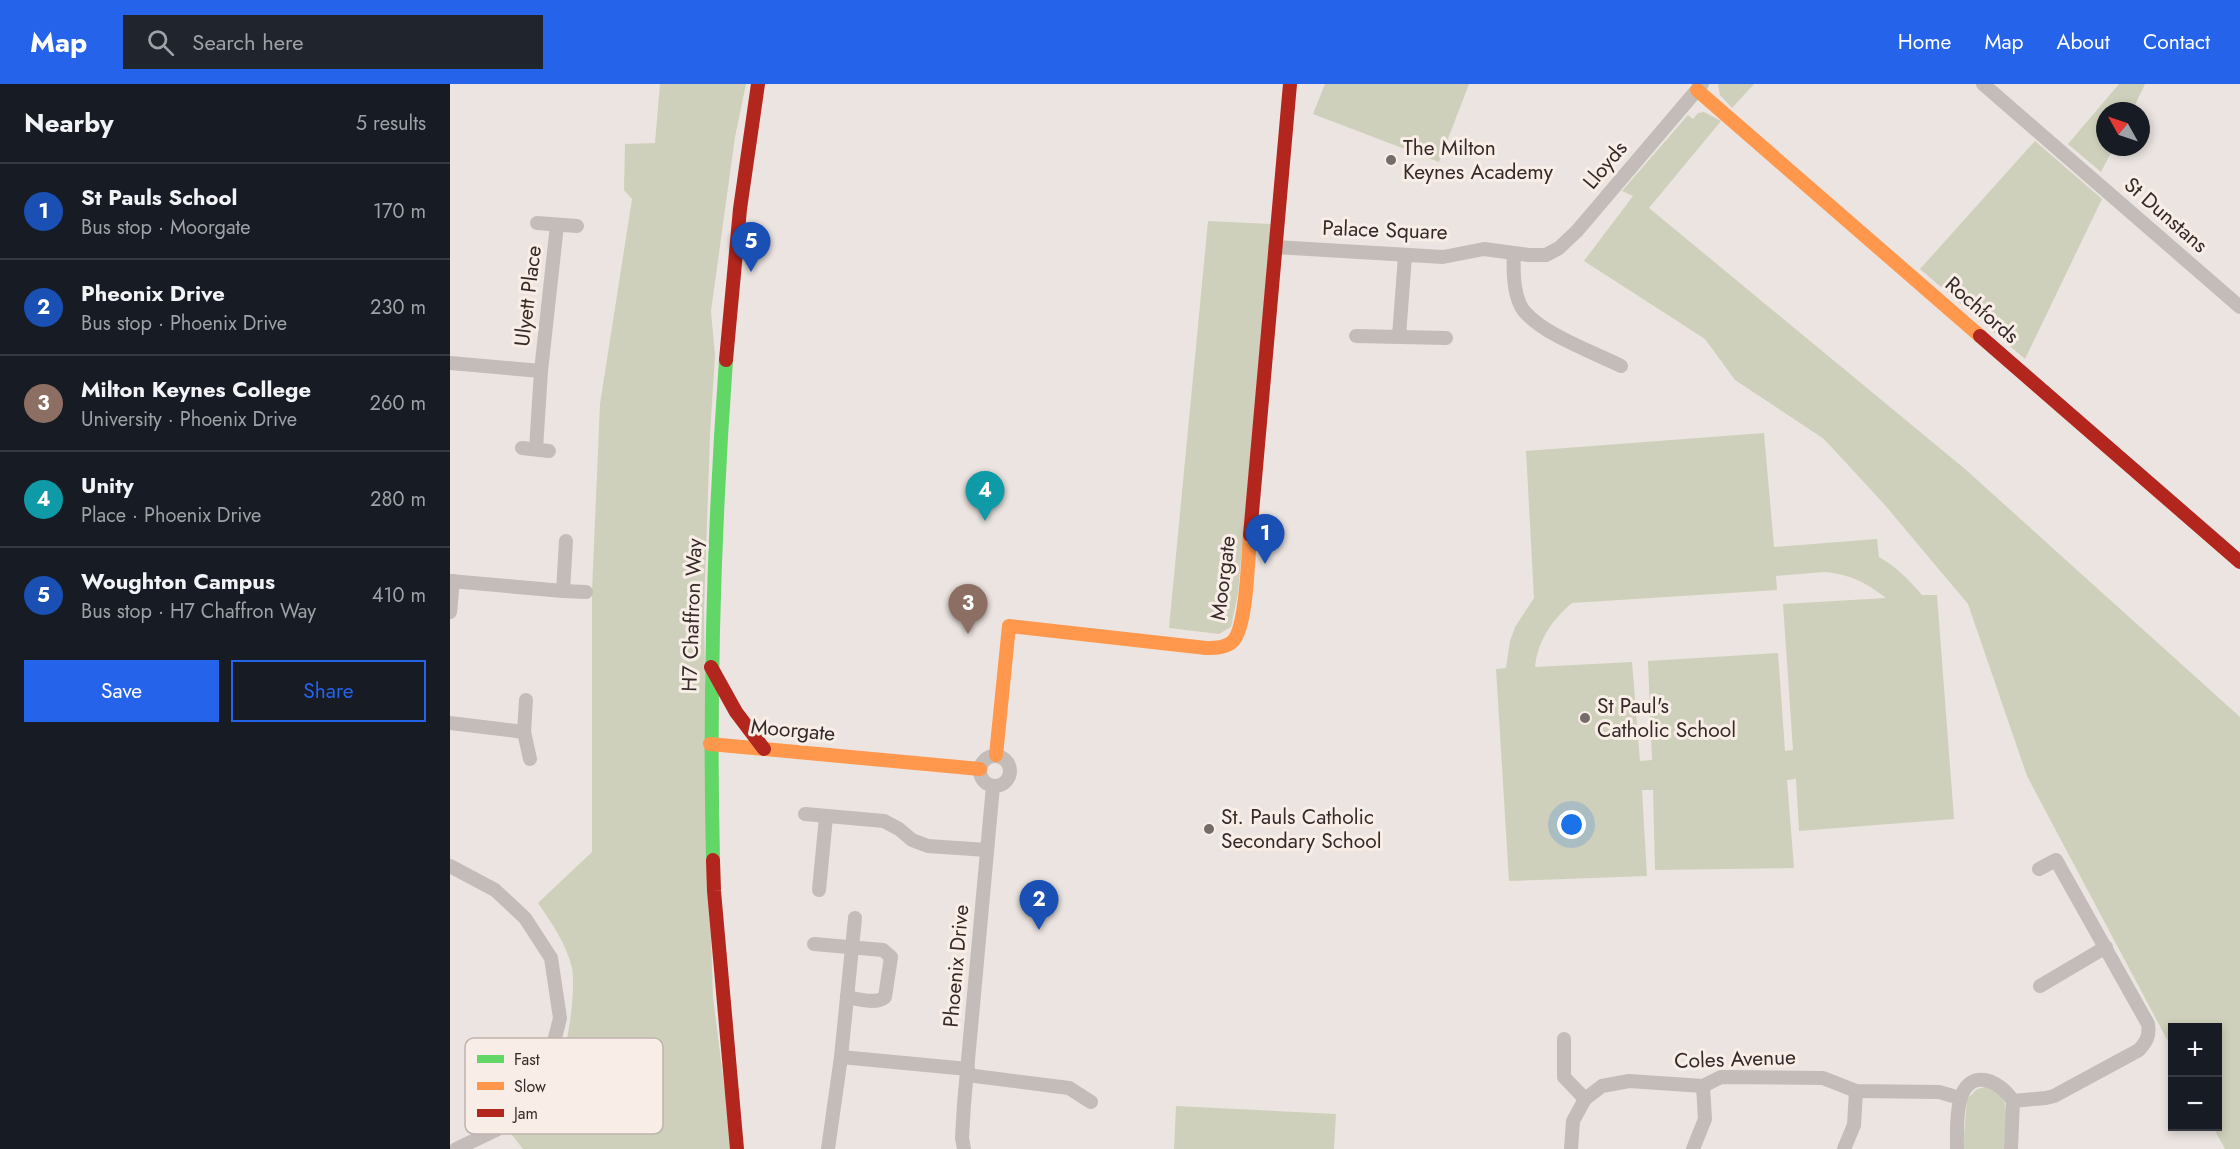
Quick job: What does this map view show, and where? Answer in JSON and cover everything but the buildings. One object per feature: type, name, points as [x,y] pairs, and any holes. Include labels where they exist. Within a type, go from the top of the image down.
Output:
[{"type":"street","name":"H7 Chaffron Way","points":[[737,1149],[714,891],[710,744],[711,667],[721,428],[730,300],[758,84]]},
{"type":"street","name":"Moorgate","points":[[996,756],[1009,626],[1206,648],[1223,647],[1235,639],[1243,615],[1259,457],[1290,84]]},
{"type":"street","name":"St Dunstans","points":[[1983,84],[2240,307]]},
{"type":"street","name":"Lloyds","points":[[1529,255],[1546,255],[1559,248],[1577,231],[1699,87]]},
{"type":"street","name":"Rochfords","points":[[1699,87],[2240,562]]},
{"type":"street","points":[[537,223],[577,226]]},
{"type":"street","name":"Ulyett Place","points":[[536,449],[541,371],[557,225]]},
{"type":"street","name":"Palace Square","points":[[1275,247],[1405,256],[1443,257],[1484,249],[1529,255]]},
{"type":"street","points":[[1514,253],[1512,279],[1523,310],[1548,332],[1621,366]]},
{"type":"street","points":[[1399,336],[1405,256]]},
{"type":"street","points":[[1356,336],[1446,338]]},
{"type":"street","name":"Ulyett Place","points":[[450,363],[541,371]]},
{"type":"street","points":[[563,591],[566,541]]},
{"type":"street","points":[[450,612],[451,581],[586,592]]},
{"type":"street","points":[[711,667],[736,712],[764,749]]},
{"type":"street","points":[[526,700],[524,732],[530,759]]},
{"type":"street","points":[[450,723],[524,732]]},
{"type":"street","name":"Moorgate","points":[[710,744],[980,769]]},
{"type":"street","points":[[996,756],[1004,758],[1011,772],[1008,780],[1001,785],[993,786],[981,777],[980,769],[988,757],[996,756]]},
{"type":"street","name":"Phoenix Drive","points":[[964,1149],[962,1138],[993,786]]},
{"type":"street","points":[[805,814],[884,821],[899,829],[912,840],[927,846],[987,850]]},
{"type":"street","points":[[819,890],[826,817]]},
{"type":"street","points":[[2013,1101],[2054,1096],[2139,1050],[2148,1037],[2148,1024],[2056,860],[2039,869]]},
{"type":"street","points":[[450,866],[495,890],[525,918],[551,958],[560,1018],[555,1038]]},
{"type":"street","points":[[828,1149],[841,1058],[855,918]]},
{"type":"street","points":[[814,944],[888,952],[892,960],[888,992],[882,1001],[847,998]]},
{"type":"street","points":[[2040,986],[2106,947]]},
{"type":"street","points":[[1564,1039],[1564,1077],[1585,1098],[1573,1121],[1571,1149]]},
{"type":"street","points":[[841,1058],[968,1072],[1069,1088],[1091,1102]]},
{"type":"street","name":"Coles Avenue","points":[[1585,1098],[1602,1086],[1629,1081],[1703,1086],[1721,1077],[1823,1078],[1856,1091],[1939,1092],[1960,1098]]},
{"type":"street","points":[[1957,1149],[1960,1098],[1973,1083],[1988,1080],[2001,1086],[2013,1101],[2011,1149]]},
{"type":"street","points":[[1693,1149],[1705,1119],[1703,1086]]},
{"type":"street","points":[[1844,1149],[1854,1125],[1856,1091]]},
{"type":"street","points":[[456,1149],[488,1134]]},
{"type":"green space","points":[[660,84],[746,84],[735,137],[711,311],[715,355],[704,610],[713,997],[732,1149],[523,1149],[513,1134],[663,1134],[663,1038],[567,1038],[573,997],[572,968],[558,934],[538,903],[592,852],[592,591],[600,404],[632,199],[624,190],[625,144],[655,143]]},
{"type":"green space","points":[[1325,84],[1469,84],[1439,162],[1313,114]]},
{"type":"green space","points":[[1718,84],[1754,84],[1732,108],[1720,95]]},
{"type":"green space","points":[[2119,84],[2145,84],[2136,102],[2104,102]]},
{"type":"green space","points":[[2096,111],[2096,156],[2109,156],[2101,172],[2068,144]]},
{"type":"green space","points":[[1704,112],[1721,121],[1649,208],[1965,469],[2240,717],[2240,1149],[2225,1149],[2215,1131],[2222,1131],[2222,1023],[2168,1023],[2168,1041],[2027,776],[1968,604],[1884,504],[1824,439],[1735,380],[1705,339],[1584,261],[1633,196],[1622,191],[1688,115],[1693,119],[1698,113]]},
{"type":"green space","points":[[2035,141],[2102,199],[2025,359],[1920,269]]},
{"type":"green space","points":[[1208,221],[1271,224],[1238,593],[1231,627],[1219,634],[1169,628]]},
{"type":"green space","points":[[1764,433],[1774,547],[1877,539],[1879,557],[1902,574],[1922,595],[1937,595],[1954,819],[1799,831],[1796,779],[1787,780],[1794,868],[1655,870],[1653,790],[1642,790],[1647,876],[1509,881],[1496,669],[1506,668],[1510,641],[1515,627],[1534,598],[1526,451]],"holes":[[[1825,572],[1858,580],[1886,598],[1783,604],[1793,750],[1785,751],[1778,653],[1648,661],[1652,760],[1640,761],[1632,662],[1535,667],[1539,648],[1547,631],[1572,603],[1777,590],[1776,576]]]},
{"type":"green space","points":[[1985,1087],[2001,1095],[2004,1103],[2006,1121],[2004,1149],[1963,1149],[1967,1099],[1977,1089]]},
{"type":"green space","points":[[1176,1106],[1336,1114],[1334,1149],[1174,1149]]},
{"type":"traffic: fast","points":[[713,860],[714,610],[718,485],[726,360]]},
{"type":"traffic: slow","points":[[1697,90],[1980,336]]},
{"type":"traffic: slow","points":[[996,755],[1009,626],[1206,648],[1227,645],[1238,633],[1241,622],[1250,535]]},
{"type":"traffic: slow","points":[[710,744],[980,769]]},
{"type":"traffic: jam","points":[[726,360],[740,209],[758,84]]},
{"type":"traffic: jam","points":[[1250,535],[1290,84]]},
{"type":"traffic: jam","points":[[1980,336],[2240,562]]},
{"type":"traffic: jam","points":[[711,667],[736,712],[764,749]]},
{"type":"traffic: jam","points":[[713,860],[737,1149]]},
{"type":"place","name":"The Milton Keynes Academy","points":[[1391,160]]},
{"type":"place","name":"Woughton Campus","points":[[751,272]]},
{"type":"place","name":"Unity","points":[[985,521]]},
{"type":"place","name":"St Pauls School","points":[[1265,564]]},
{"type":"place","name":"Milton Keynes College","points":[[968,634]]},
{"type":"place","name":"St Paul's Catholic School","points":[[1585,718]]},
{"type":"place","name":"St. Pauls Catholic Secondary School","points":[[1209,829]]},
{"type":"place","name":"Pheonix Drive","points":[[1039,930]]}]
